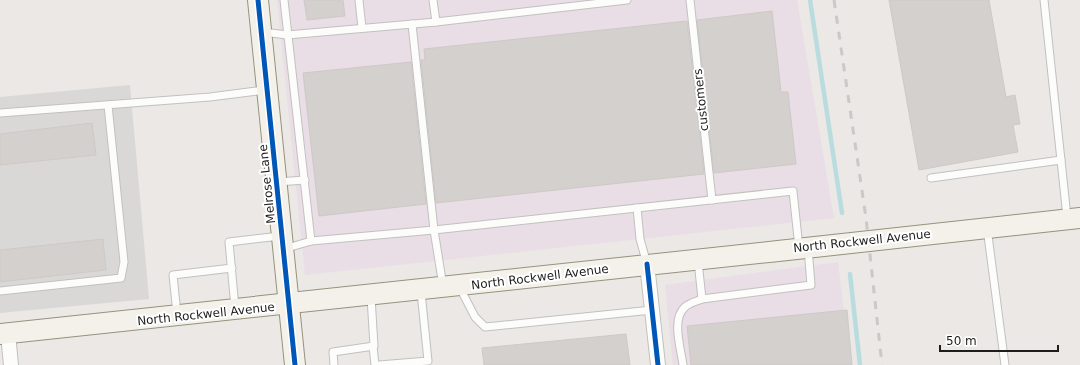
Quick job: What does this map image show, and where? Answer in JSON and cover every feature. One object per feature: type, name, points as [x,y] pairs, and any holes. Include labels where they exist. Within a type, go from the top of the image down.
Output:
[{"type":"main road","name":"Melrose Lane","points":[[258,0],[296,365]]},
{"type":"main road","name":"North Rockwell Avenue","points":[[4,334],[235,311],[647,264],[1074,219]]},
{"type":"street","points":[[647,264],[658,365]]},
{"type":"street","points":[[4,334],[11,365]]},
{"type":"lane","points":[[284,0],[311,241]]},
{"type":"lane","points":[[359,0],[362,28]]},
{"type":"lane","points":[[433,0],[436,22]]},
{"type":"lane","points":[[261,31],[287,35],[436,22],[627,0]]},
{"type":"lane","name":"customers","points":[[690,0],[712,200]]},
{"type":"lane","points":[[1044,0],[1061,160],[1074,219]]},
{"type":"lane","points":[[412,24],[434,230],[451,287],[475,317],[485,327],[652,310]]},
{"type":"lane","points":[[0,113],[210,97],[267,90]]},
{"type":"lane","points":[[0,291],[121,278],[124,262],[108,105]]},
{"type":"lane","points":[[931,178],[1061,160]]},
{"type":"lane","points":[[277,182],[305,180]]},
{"type":"lane","points":[[235,311],[229,242],[311,241],[434,230],[793,191],[811,285],[702,299],[685,306],[679,314],[678,327],[682,365]]},
{"type":"lane","points":[[637,208],[640,239],[647,264]]},
{"type":"lane","points":[[987,228],[1005,365]]},
{"type":"lane","points":[[698,259],[702,299]]},
{"type":"lane","points":[[177,317],[173,275],[232,268]]},
{"type":"lane","points":[[379,365],[428,361],[421,290]]},
{"type":"lane","points":[[371,296],[373,346],[376,365]]},
{"type":"lane","points":[[334,365],[333,352],[373,346]]},
{"type":"shaded area","points":[[277,0],[797,0],[834,218],[305,275]]},
{"type":"shaded area","points":[[130,85],[149,299],[0,313],[0,97]]},
{"type":"shaded area","points":[[838,262],[850,365],[673,365],[665,285]]},
{"type":"building","points":[[304,0],[343,0],[345,16],[307,20]]},
{"type":"building","points":[[889,0],[989,0],[1006,97],[1015,95],[1020,124],[1013,125],[1018,152],[919,170]]},
{"type":"building","points":[[772,11],[781,92],[788,92],[796,164],[714,173],[697,20]]},
{"type":"building","points":[[687,21],[704,174],[436,203],[421,60],[425,60],[424,49]]},
{"type":"building","points":[[411,62],[426,204],[319,216],[303,73]]},
{"type":"building","points":[[92,123],[96,155],[0,165],[0,134]]},
{"type":"building","points":[[103,239],[106,270],[0,282],[0,250]]},
{"type":"building","points":[[847,310],[852,365],[691,365],[687,326]]},
{"type":"building","points":[[626,334],[630,365],[484,365],[482,348]]},
{"type":"waterway","points":[[810,0],[842,213]]},
{"type":"waterway","points":[[850,274],[860,365]]},
{"type":"railway","points":[[834,0],[866,218],[882,365]]},
{"type":"cycle path","points":[[258,0],[295,365]]},
{"type":"cycle path","points":[[647,264],[658,365]]}]
